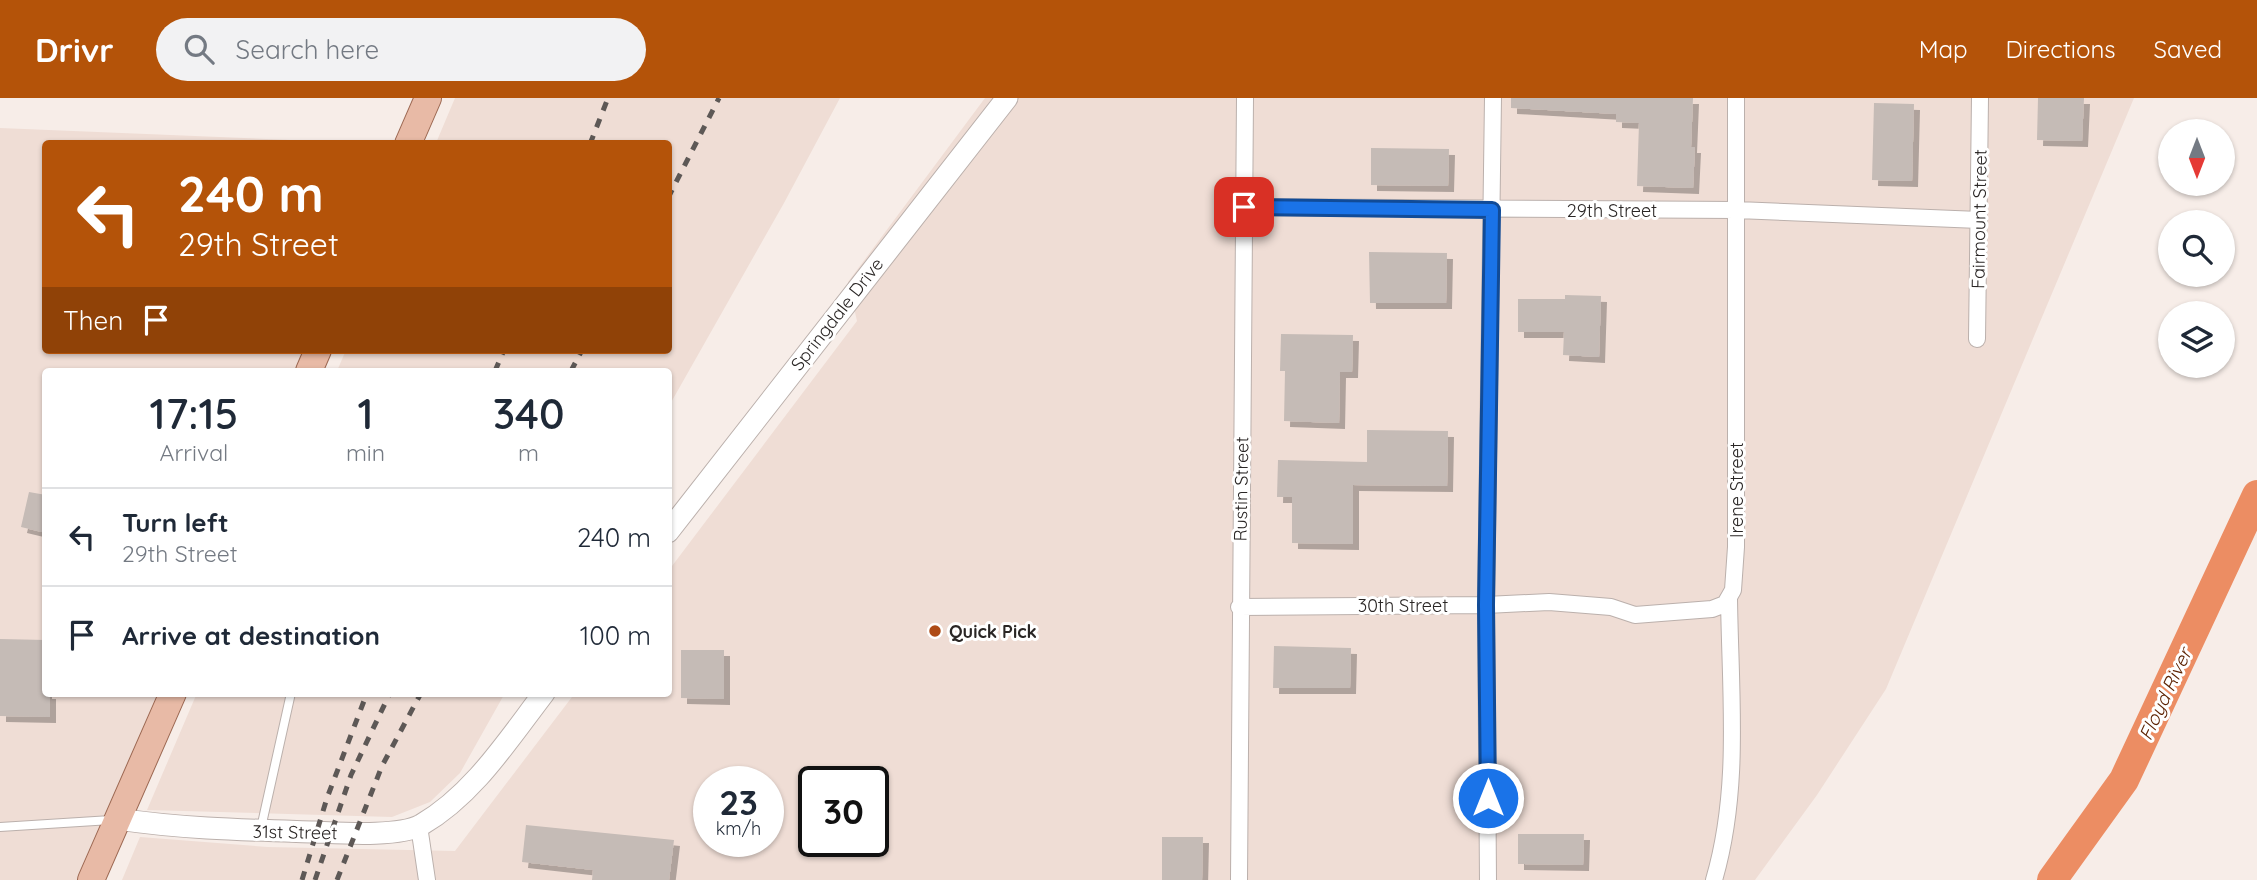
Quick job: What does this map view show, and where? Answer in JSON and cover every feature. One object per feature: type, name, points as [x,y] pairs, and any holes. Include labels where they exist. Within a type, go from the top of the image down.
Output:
[{"type":"main road","points":[[410,140],[428,98]]},
{"type":"main road","points":[[92,880],[171,697]]},
{"type":"street","name":"Springdale Drive","points":[[672,527],[1007,98]]},
{"type":"street","name":"Rustin Street","points":[[1239,880],[1245,98]]},
{"type":"street","points":[[1488,880],[1486,605],[1493,98]]},
{"type":"street","name":"Irene Street","points":[[1714,880],[1722,852],[1732,757],[1729,597],[1733,590],[1736,547],[1736,98]]},
{"type":"street","name":"Fairmount Street","points":[[1977,340],[1980,98]]},
{"type":"street","name":"29th Street","points":[[1244,207],[1737,210],[1979,220]]},
{"type":"street","name":"30th Street","points":[[1239,607],[1486,605],[1549,601],[1611,607],[1635,615],[1712,608],[1724,604],[1729,597]]},
{"type":"street","points":[[427,880],[419,826],[449,806],[468,788],[541,697]]},
{"type":"street","name":"31st Street","points":[[118,820],[174,827],[356,833],[397,831],[419,826]]},
{"type":"lane","points":[[260,831],[289,697]]},
{"type":"lane","points":[[0,827],[118,820]]},
{"type":"shaded area","points":[[455,98],[840,98],[672,401],[672,368],[338,368],[344,354],[672,354],[672,140],[437,140]]},
{"type":"shaded area","points":[[985,98],[2134,98],[1886,689],[1817,795],[1755,880],[122,880],[140,837],[268,847],[455,851],[572,697],[672,697],[672,566],[857,321],[848,282]]},
{"type":"shaded area","points":[[0,128],[290,140],[42,140],[42,354],[303,354],[297,368],[42,368],[42,697],[160,697],[81,880],[0,880]]},
{"type":"shaded area","points":[[195,697],[503,697],[460,773],[430,802],[392,817],[147,810]]},
{"type":"building","points":[[1511,98],[1693,98],[1693,188],[1637,186],[1639,123],[1616,122],[1616,114],[1511,108]]},
{"type":"building","points":[[2038,98],[2084,98],[2082,141],[2037,140]]},
{"type":"building","points":[[1874,103],[1914,104],[1912,181],[1872,180]]},
{"type":"building","points":[[1371,148],[1449,149],[1448,186],[1371,185]]},
{"type":"building","points":[[1369,252],[1447,253],[1446,303],[1370,303]]},
{"type":"building","points":[[1565,295],[1601,296],[1599,357],[1563,355],[1564,332],[1518,332],[1518,299],[1565,299]]},
{"type":"building","points":[[1281,334],[1353,335],[1352,372],[1340,372],[1339,423],[1284,421],[1285,371],[1280,371]]},
{"type":"building","points":[[1367,430],[1448,431],[1447,486],[1353,485],[1353,544],[1292,543],[1292,497],[1277,497],[1278,460],[1367,462]]},
{"type":"building","points":[[29,492],[42,494],[42,532],[21,527]]},
{"type":"building","points":[[0,639],[42,640],[42,697],[50,697],[50,717],[0,716]]},
{"type":"building","points":[[1274,646],[1351,648],[1350,688],[1273,688]]},
{"type":"building","points":[[681,650],[724,650],[724,699],[681,698]]},
{"type":"building","points":[[526,825],[674,840],[669,880],[592,880],[593,870],[522,862]]},
{"type":"building","points":[[1518,834],[1584,834],[1583,865],[1518,864]]},
{"type":"building","points":[[1162,837],[1203,837],[1202,880],[1162,880]]},
{"type":"waterway","name":"Floyd River","points":[[2052,880],[2124,780],[2257,495]]},
{"type":"railway","points":[[592,140],[608,98]]},
{"type":"railway","points":[[672,190],[719,98]]},
{"type":"railway","points":[[496,368],[502,354]]},
{"type":"railway","points":[[573,368],[580,354]]},
{"type":"railway","points":[[302,880],[327,798],[365,697]]},
{"type":"railway","points":[[315,880],[351,775],[388,697]]},
{"type":"railway","points":[[337,880],[382,766],[419,697]]},
{"type":"place","name":"Quick Pick","points":[[935,631]]},
{"type":"route","points":[[1244,207],[1492,210],[1486,605],[1488,798]]}]
